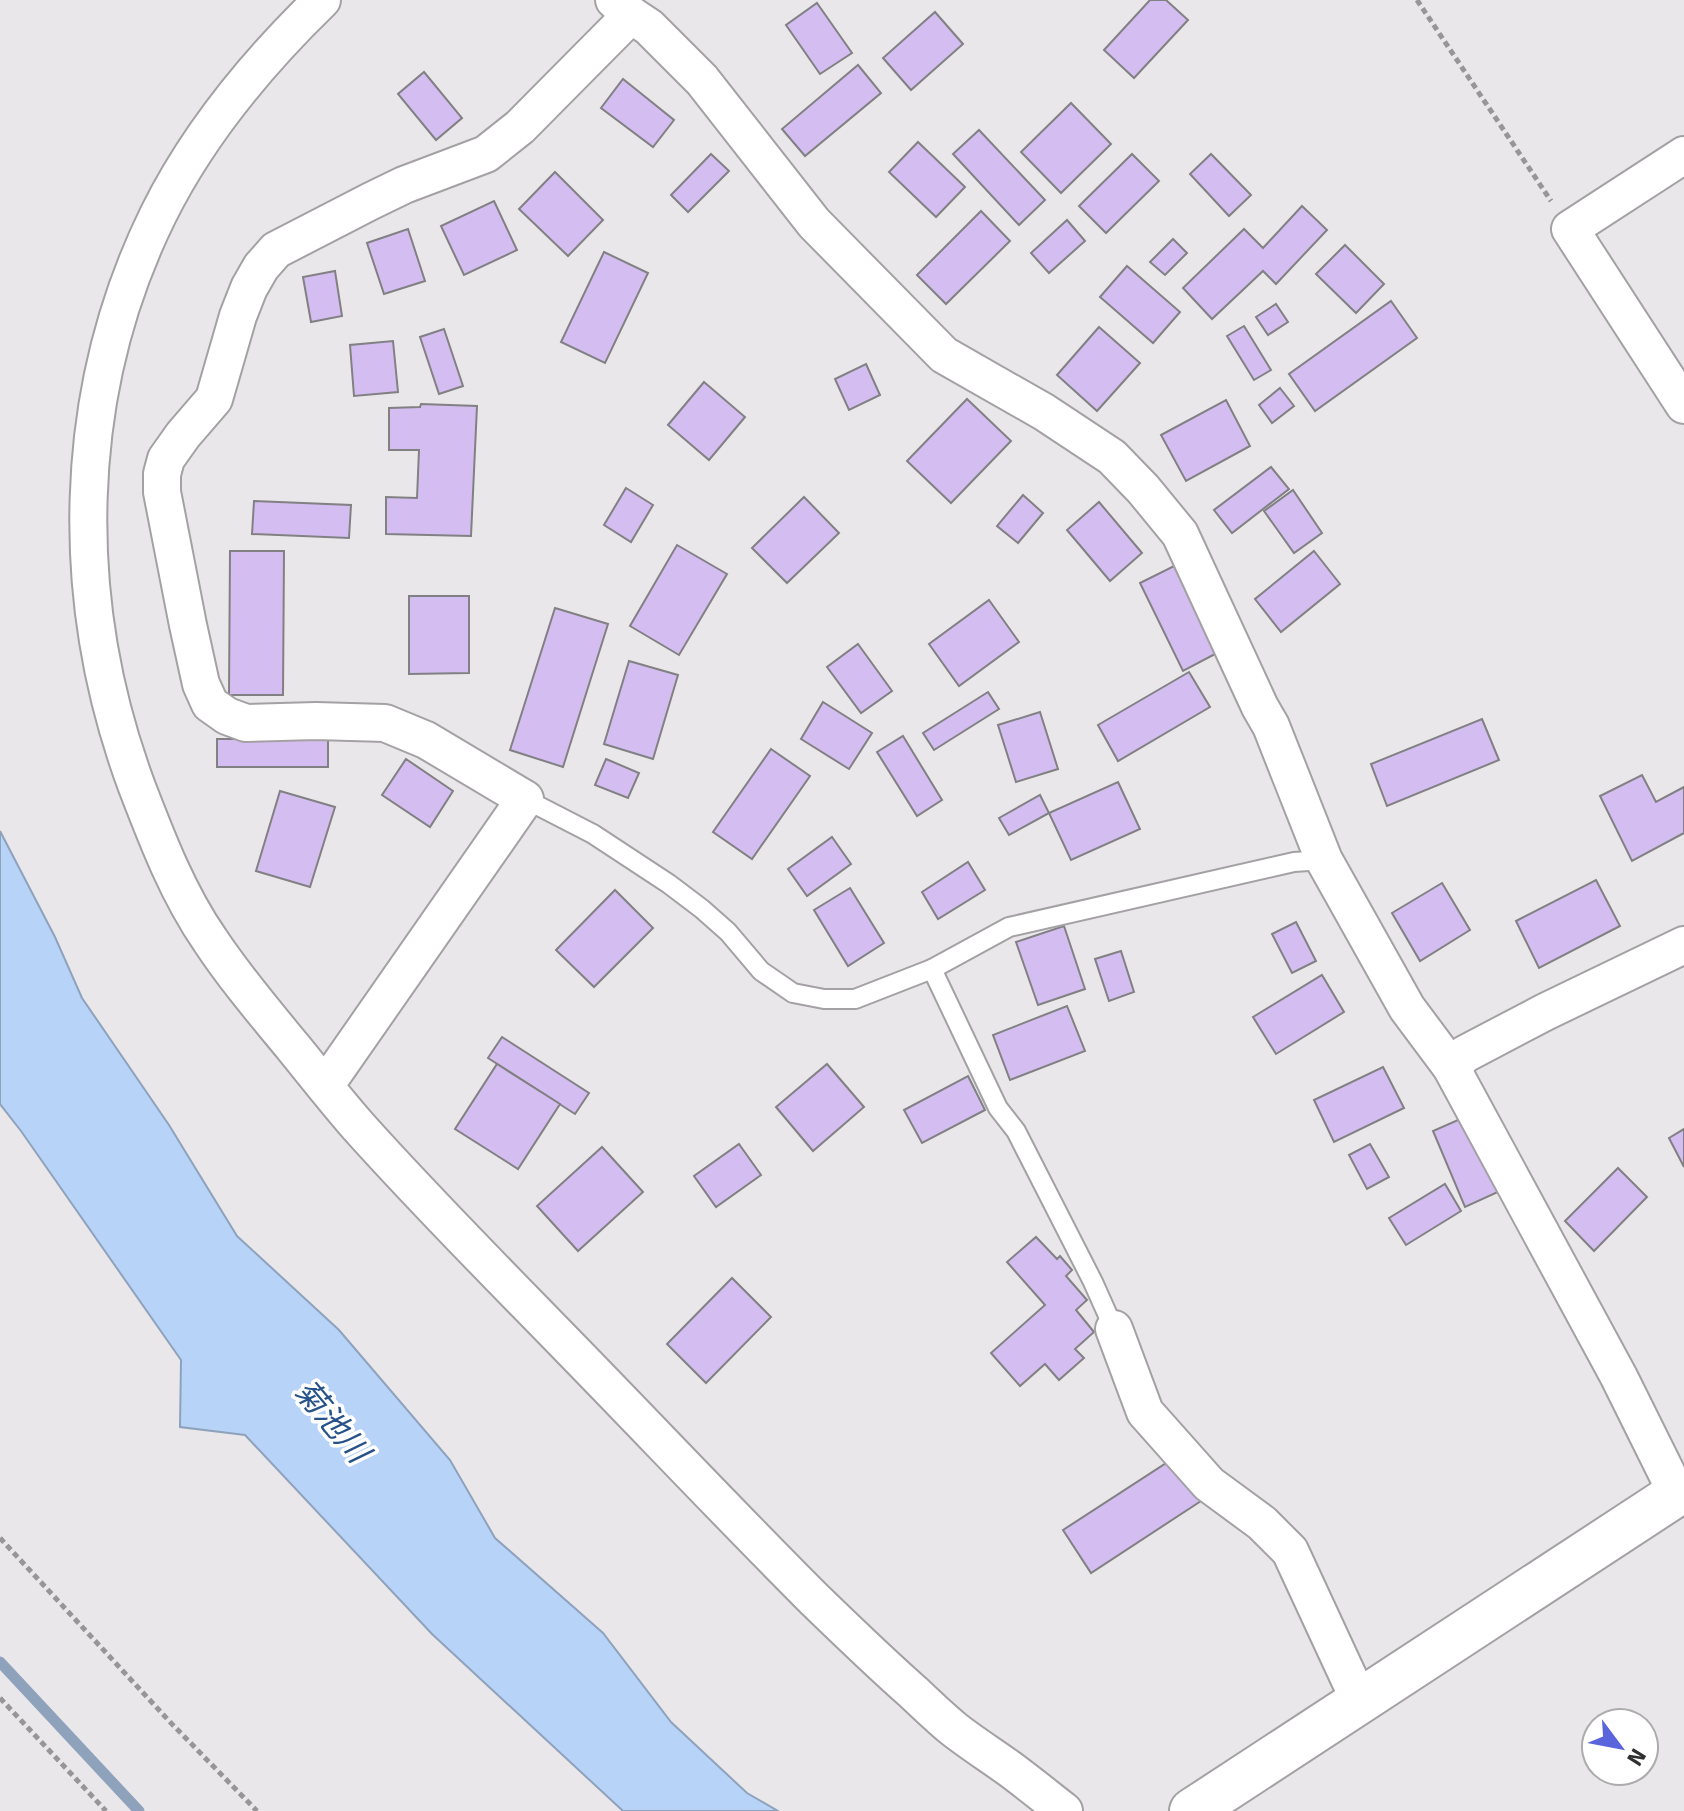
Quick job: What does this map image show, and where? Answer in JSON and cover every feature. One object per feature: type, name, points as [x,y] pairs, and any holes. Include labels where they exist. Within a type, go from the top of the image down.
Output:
[{"type":"street","points":[[322,0],[248,79],[211,128],[159,212],[127,286],[106,358],[94,435],[88,513],[91,591],[108,697],[152,825],[178,884],[207,937],[325,1086],[432,1206],[870,1653],[955,1730],[1064,1811]]},
{"type":"street","points":[[325,1086],[525,799],[426,740],[385,723],[246,723],[227,716],[210,704],[201,684],[162,492],[166,459],[214,399],[249,288],[276,250],[382,195],[486,154],[520,127],[622,8],[649,27],[702,80],[814,223],[944,355],[1044,412],[1112,457],[1180,534],[1271,726],[1324,860],[1407,1008],[1451,1067],[1681,1491],[1192,1811]]},
{"type":"street","points":[[1684,155],[1570,229],[1684,405]]},
{"type":"street","points":[[1451,1067],[1465,1054],[1545,1012],[1684,945]]},
{"type":"street","points":[[1114,1329],[1145,1412],[1209,1484],[1262,1523],[1290,1551],[1360,1702]]},
{"type":"lane","points":[[525,799],[593,834],[669,884],[728,932],[761,971],[793,993],[824,999],[855,999],[932,969],[1009,927],[1294,862],[1324,860]]},
{"type":"lane","points":[[932,969],[998,1108],[1016,1131],[1114,1329]]},
{"type":"path","points":[[1417,0],[1570,229]]},
{"type":"path","points":[[0,1538],[257,1811]]},
{"type":"path","points":[[0,1698],[106,1811]]},
{"type":"water","name":"菊池川","points":[[0,831],[55,937],[82,998],[169,1125],[237,1236],[339,1330],[450,1460],[495,1538],[603,1633],[671,1722],[747,1793],[778,1811],[623,1811],[432,1634],[245,1435],[180,1427],[181,1360],[0,1104]]},
{"type":"building","points":[[1150,0],[1166,0],[1188,20],[1134,78],[1104,50]]},
{"type":"building","points":[[817,3],[852,53],[820,74],[786,25]]},
{"type":"building","points":[[935,12],[963,44],[911,90],[883,58]]},
{"type":"building","points":[[858,65],[881,93],[805,156],[782,129]]},
{"type":"building","points":[[424,72],[462,118],[436,140],[398,94]]},
{"type":"building","points":[[623,79],[674,120],[653,147],[601,108]]},
{"type":"building","points":[[1071,103],[1111,144],[1061,193],[1021,152]]},
{"type":"building","points":[[979,130],[1045,200],[1019,225],[953,154]]},
{"type":"building","points":[[918,142],[965,187],[936,217],[889,172]]},
{"type":"building","points":[[711,154],[729,171],[688,212],[671,195]]},
{"type":"building","points":[[1132,154],[1159,181],[1106,233],[1079,206]]},
{"type":"building","points":[[1211,154],[1251,195],[1229,216],[1190,174]]},
{"type":"building","points":[[555,172],[603,220],[568,256],[519,209]]},
{"type":"building","points":[[494,201],[517,250],[464,275],[441,226]]},
{"type":"building","points":[[1302,206],[1327,230],[1276,284],[1263,271],[1212,319],[1183,288],[1244,229],[1263,248]]},
{"type":"building","points":[[981,211],[1010,241],[946,304],[917,275]]},
{"type":"building","points":[[1067,220],[1085,241],[1049,273],[1031,253]]},
{"type":"building","points":[[408,229],[425,281],[384,294],[367,243]]},
{"type":"building","points":[[1173,239],[1187,253],[1165,275],[1150,262]]},
{"type":"building","points":[[1345,245],[1384,284],[1356,313],[1316,274]]},
{"type":"building","points":[[604,252],[648,273],[605,363],[561,342]]},
{"type":"building","points":[[1127,266],[1180,312],[1153,343],[1100,297]]},
{"type":"building","points":[[335,271],[342,316],[311,322],[303,277]]},
{"type":"building","points":[[1391,301],[1417,338],[1315,411],[1289,374]]},
{"type":"building","points":[[1276,304],[1288,322],[1268,335],[1256,317]]},
{"type":"building","points":[[1244,326],[1271,370],[1254,380],[1227,336]]},
{"type":"building","points":[[1099,327],[1140,363],[1097,411],[1057,375]]},
{"type":"building","points":[[444,329],[463,386],[439,394],[420,337]]},
{"type":"building","points":[[393,341],[398,392],[354,396],[350,345]]},
{"type":"building","points":[[866,364],[880,395],[849,410],[835,379]]},
{"type":"building","points":[[704,382],[745,417],[709,460],[668,425]]},
{"type":"building","points":[[1280,388],[1294,406],[1272,423],[1259,405]]},
{"type":"building","points":[[967,399],[1011,441],[951,503],[907,461]]},
{"type":"building","points":[[1226,400],[1250,446],[1186,481],[1161,435]]},
{"type":"building","points":[[421,404],[477,406],[471,536],[386,534],[386,497],[417,498],[419,450],[389,450],[389,408],[420,407]]},
{"type":"building","points":[[1271,467],[1289,489],[1232,533],[1214,510]]},
{"type":"building","points":[[626,488],[653,505],[631,542],[604,525]]},
{"type":"building","points":[[1293,490],[1322,533],[1294,553],[1264,511]]},
{"type":"building","points":[[1023,495],[1043,513],[1018,543],[997,526]]},
{"type":"building","points":[[804,497],[839,533],[787,583],[752,548]]},
{"type":"building","points":[[254,501],[351,505],[349,538],[252,534]]},
{"type":"building","points":[[1099,502],[1142,553],[1110,581],[1067,530]]},
{"type":"building","points":[[677,545],[727,574],[679,655],[630,626]]},
{"type":"building","points":[[230,551],[284,551],[283,695],[229,695]]},
{"type":"building","points":[[1314,551],[1340,584],[1281,632],[1255,599]]},
{"type":"building","points":[[1174,566],[1217,653],[1183,671],[1140,583]]},
{"type":"building","points":[[409,596],[469,596],[469,673],[409,674]]},
{"type":"building","points":[[989,600],[1019,642],[959,686],[929,644]]},
{"type":"building","points":[[555,608],[608,624],[563,767],[510,750]]},
{"type":"building","points":[[858,644],[892,691],[861,713],[827,667]]},
{"type":"building","points":[[629,661],[678,675],[653,759],[604,744]]},
{"type":"building","points":[[1189,672],[1210,707],[1118,761],[1098,725]]},
{"type":"building","points":[[988,692],[999,709],[934,750],[923,733]]},
{"type":"building","points":[[823,702],[872,733],[849,769],[801,739]]},
{"type":"building","points":[[1040,712],[1058,769],[1016,782],[998,725]]},
{"type":"building","points":[[1482,719],[1499,760],[1387,806],[1371,764]]},
{"type":"building","points":[[903,736],[942,800],[917,816],[877,752]]},
{"type":"building","points":[[217,739],[328,739],[328,767],[217,767]]},
{"type":"building","points":[[771,749],[810,776],[752,859],[713,832]]},
{"type":"building","points":[[406,759],[453,791],[430,827],[382,795]]},
{"type":"building","points":[[606,759],[639,773],[628,798],[595,785]]},
{"type":"building","points":[[1642,775],[1656,802],[1684,787],[1684,833],[1632,861],[1600,796]]},
{"type":"building","points":[[1118,782],[1140,829],[1071,860],[1049,813]]},
{"type":"building","points":[[280,791],[335,807],[310,887],[256,871]]},
{"type":"building","points":[[1040,795],[1049,813],[1009,835],[999,818]]},
{"type":"building","points":[[832,837],[851,864],[807,896],[788,869]]},
{"type":"building","points":[[968,862],[985,890],[938,919],[922,892]]},
{"type":"building","points":[[1596,880],[1620,926],[1539,968],[1516,921]]},
{"type":"building","points":[[1442,883],[1470,930],[1420,961],[1392,913]]},
{"type":"building","points":[[850,888],[884,943],[848,966],[814,910]]},
{"type":"building","points":[[615,890],[653,928],[594,987],[556,950]]},
{"type":"building","points":[[1296,922],[1316,961],[1292,973],[1272,934]]},
{"type":"building","points":[[1064,926],[1085,989],[1038,1005],[1016,942]]},
{"type":"building","points":[[1121,951],[1134,992],[1109,1001],[1095,959]]},
{"type":"building","points":[[1322,975],[1344,1012],[1276,1054],[1253,1017]]},
{"type":"building","points":[[1067,1006],[1085,1051],[1010,1080],[993,1035]]},
{"type":"building","points":[[502,1037],[589,1093],[575,1114],[488,1058]]},
{"type":"building","points":[[497,1064],[560,1104],[518,1169],[455,1129]]},
{"type":"building","points":[[827,1064],[864,1107],[813,1151],[776,1107]]},
{"type":"building","points":[[1383,1067],[1404,1108],[1334,1142],[1314,1100]]},
{"type":"building","points":[[968,1076],[985,1110],[922,1143],[904,1110]]},
{"type":"building","points":[[1467,1116],[1500,1191],[1465,1207],[1433,1131]]},
{"type":"building","points":[[1684,1129],[1684,1167],[1669,1138]]},
{"type":"building","points":[[739,1144],[761,1175],[716,1207],[694,1176]]},
{"type":"building","points":[[1370,1144],[1389,1177],[1367,1189],[1349,1155]]},
{"type":"building","points":[[602,1147],[643,1192],[578,1251],[537,1206]]},
{"type":"building","points":[[1618,1168],[1647,1197],[1594,1251],[1565,1221]]},
{"type":"building","points":[[1445,1184],[1461,1211],[1406,1245],[1389,1218]]},
{"type":"building","points":[[1036,1237],[1072,1270],[1066,1276],[1087,1300],[1076,1310],[1094,1332],[1075,1349],[1084,1358],[1059,1380],[1045,1364],[1020,1386],[991,1353],[1045,1305],[1007,1262]]},
{"type":"building","points":[[732,1278],[771,1317],[706,1383],[667,1344]]},
{"type":"building","points":[[1174,1458],[1201,1501],[1091,1573],[1063,1530]]},
{"type":"waterway","points":[[0,1662],[139,1811]]}]
